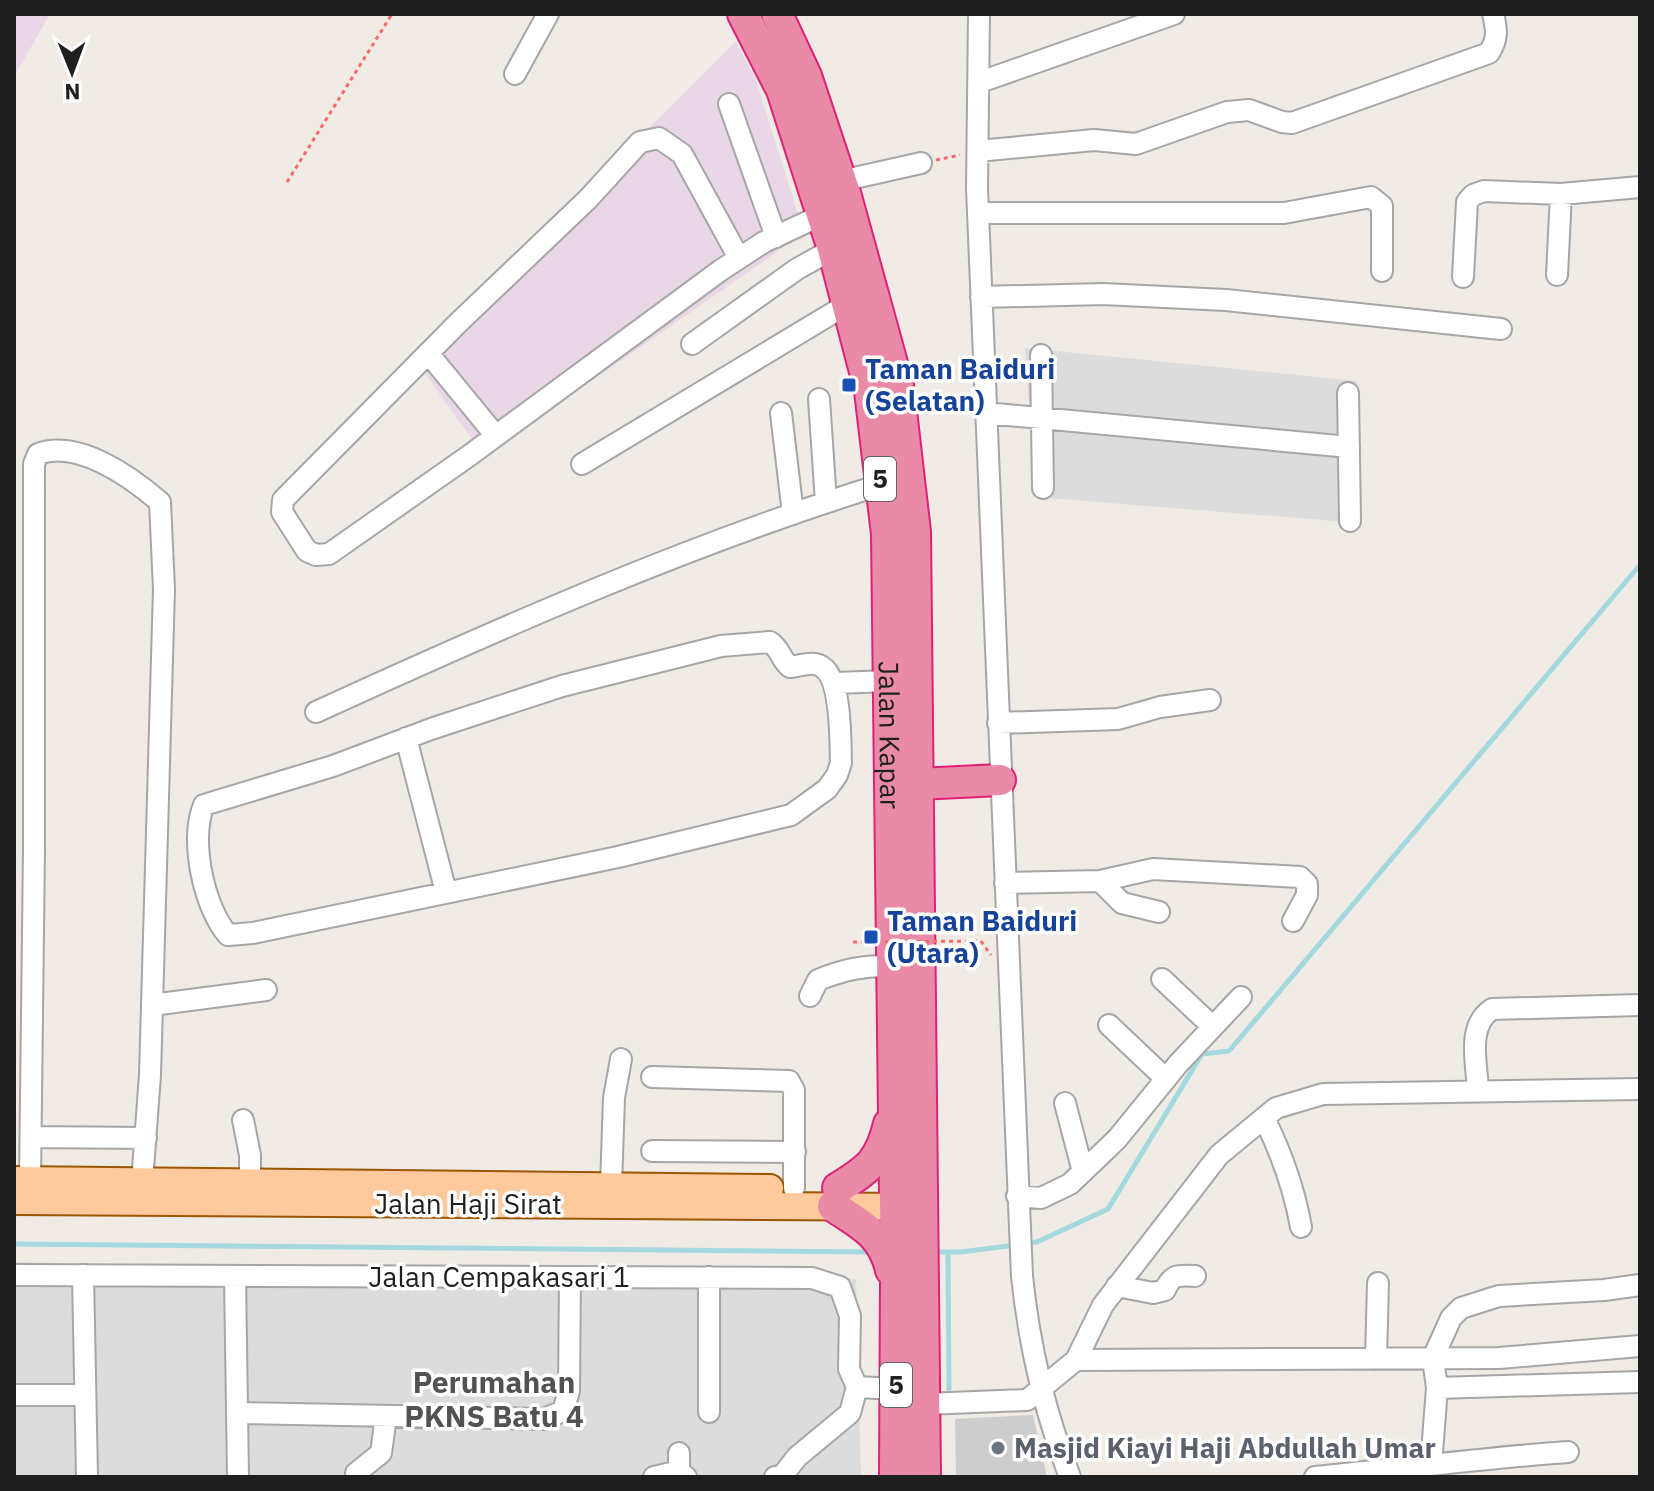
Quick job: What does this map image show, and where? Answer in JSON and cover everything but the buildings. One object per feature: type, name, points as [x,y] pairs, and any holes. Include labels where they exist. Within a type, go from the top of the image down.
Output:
[{"type":"highway","name":"Jalan Kapar","points":[[743,14],[782,90],[833,249],[870,391],[887,534],[889,681],[905,965],[903,1236],[895,1477]]},
{"type":"highway","name":"Jalan Kapar","points":[[777,14],[806,76],[841,181],[898,385],[915,532],[930,784],[905,965],[894,1101],[903,1236],[925,1404],[925,1477]]},
{"type":"highway","points":[[930,784],[988,781]]},
{"type":"highway","points":[[894,1101],[883,1149],[836,1197],[903,1236]]},
{"type":"main road","name":"Jalan Haji Sirat","points":[[19,1187],[142,1182],[794,1188],[836,1197],[903,1236]]},
{"type":"main road","name":"Jalan Haji Sirat","points":[[19,1187],[836,1197]]},
{"type":"street","points":[[515,74],[548,14]]},
{"type":"street","points":[[979,14],[978,213],[998,723],[988,781],[1005,883],[1018,1220],[1027,1324],[1042,1387],[1070,1477]]},
{"type":"street","points":[[980,82],[1174,14]]},
{"type":"street","points":[[978,151],[1094,140],[1136,144],[1227,112],[1249,110],[1292,123],[1489,53],[1496,42],[1493,14]]},
{"type":"street","points":[[729,104],[776,237]]},
{"type":"street","points":[[739,258],[682,154],[659,138],[640,142],[588,199],[428,353],[283,500],[282,512],[307,551],[316,555],[329,554],[739,258],[822,215]]},
{"type":"street","points":[[841,181],[921,163]]},
{"type":"street","points":[[1463,277],[1467,202],[1473,195],[1484,191],[1561,194],[1640,187]]},
{"type":"street","points":[[1557,275],[1561,194]]},
{"type":"street","points":[[978,213],[1284,213],[1371,197],[1382,206],[1382,271]]},
{"type":"street","points":[[692,344],[797,269],[833,249]]},
{"type":"street","points":[[981,297],[1103,294],[1226,300],[1501,329]]},
{"type":"street","points":[[582,464],[846,305]]},
{"type":"street","points":[[428,353],[496,436]]},
{"type":"street","points":[[1041,355],[1043,488]]},
{"type":"street","points":[[1348,393],[1350,521]]},
{"type":"street","points":[[819,399],[826,502]]},
{"type":"street","points":[[781,413],[793,514]]},
{"type":"street","points":[[986,413],[1349,447]]},
{"type":"street","points":[[19,1187],[32,1137],[34,464],[38,454],[46,451],[76,454],[111,465],[160,502],[164,589],[152,1005],[142,1182]]},
{"type":"street","points":[[316,712],[580,597],[793,514],[880,485]]},
{"type":"street","points":[[770,642],[790,667],[816,664],[825,668],[836,683],[841,763],[827,789],[791,815],[618,857],[253,933],[228,935],[219,925],[209,903],[198,850],[198,819],[204,805],[333,766],[406,738],[562,686],[721,646],[770,642]]},
{"type":"street","points":[[836,683],[889,681]]},
{"type":"street","points":[[998,723],[1118,719],[1160,707],[1210,700]]},
{"type":"street","points":[[406,738],[446,892]]},
{"type":"street","points":[[1005,883],[1100,881],[1153,869],[1300,877],[1307,884],[1307,895],[1293,921]]},
{"type":"street","points":[[1100,881],[1122,903],[1159,912]]},
{"type":"street","points":[[810,996],[818,980],[831,974],[863,965],[905,965]]},
{"type":"street","points":[[1162,979],[1213,1027]]},
{"type":"street","points":[[152,1005],[266,990]]},
{"type":"street","points":[[1017,1196],[1041,1198],[1056,1193],[1083,1172],[1117,1139],[1166,1079],[1241,997]]},
{"type":"street","points":[[1478,1090],[1476,1027],[1484,1014],[1492,1009],[1640,1005]]},
{"type":"street","points":[[1109,1025],[1166,1079]]},
{"type":"street","points":[[611,1186],[614,1098],[621,1059]]},
{"type":"street","points":[[652,1077],[789,1081],[794,1090],[794,1188]]},
{"type":"street","points":[[925,1404],[1027,1400],[1076,1360],[1103,1305],[1219,1155],[1276,1108],[1323,1094],[1640,1089]]},
{"type":"street","points":[[1065,1103],[1083,1172]]},
{"type":"street","points":[[1264,1118],[1282,1155],[1295,1193],[1301,1227]]},
{"type":"street","points":[[243,1120],[250,1155],[250,1183]]},
{"type":"street","points":[[32,1137],[146,1138]]},
{"type":"street","points":[[652,1151],[795,1152]]},
{"type":"street","name":"Jalan Cempakasari 1","points":[[14,1275],[812,1278],[840,1287],[850,1316],[849,1369],[857,1387]]},
{"type":"street","points":[[83,1275],[87,1477]]},
{"type":"street","points":[[1117,1286],[1153,1293],[1165,1290],[1170,1278],[1175,1275],[1195,1276]]},
{"type":"street","points":[[235,1276],[238,1477]]},
{"type":"street","points":[[237,1413],[544,1419],[563,1411],[569,1391],[570,1277]]},
{"type":"street","points":[[709,1277],[709,1412]]},
{"type":"street","points":[[1376,1359],[1378,1283]]},
{"type":"street","points":[[1431,1465],[1437,1388],[1433,1358],[1451,1318],[1461,1308],[1499,1296],[1640,1285]]},
{"type":"street","points":[[1076,1360],[1499,1358],[1640,1346]]},
{"type":"street","points":[[1437,1388],[1640,1382]]},
{"type":"street","points":[[775,1477],[783,1475],[797,1457],[850,1413],[857,1387],[896,1389]]},
{"type":"street","points":[[14,1395],[85,1395]]},
{"type":"street","points":[[356,1473],[381,1453],[386,1416]]},
{"type":"street","points":[[1315,1477],[1568,1452]]},
{"type":"street","points":[[654,1477],[681,1467]]},
{"type":"path","points":[[287,182],[392,14]]},
{"type":"path","points":[[921,163],[978,151]]},
{"type":"path","points":[[853,942],[981,941]]},
{"type":"shaded area","points":[[14,14],[50,14],[14,77]]},
{"type":"shaded area","points":[[735,42],[755,77],[804,233],[484,456],[416,361]]},
{"type":"shaded area","points":[[1025,348],[1357,381],[1360,523],[1035,497]]},
{"type":"shaded area","points":[[14,1262],[856,1279],[861,1477],[14,1477]]},
{"type":"shaded area","name":"Masjid Kiayi Haji Abdullah Umar","points":[[1033,1415],[1047,1477],[956,1477],[955,1419]]},
{"type":"waterway","points":[[1026,1243],[1037,1242],[1108,1209],[1202,1054],[1229,1051],[1640,565]]},
{"type":"waterway","points":[[14,1244],[872,1252]]},
{"type":"waterway","points":[[934,1252],[1016,1245]]},
{"type":"waterway","points":[[948,1252],[949,1389]]},
{"type":"place","name":"Taman Baiduri (Selatan)","points":[[849,385]]},
{"type":"place","name":"Taman Baiduri (Utara)","points":[[871,937]]},
{"type":"place","name":"Masjid Kiayi Haji Abdullah Umar","points":[[998,1448]]},
{"type":"district","name":"Perumahan PKNS Batu 4","points":[[494,1400]]}]
